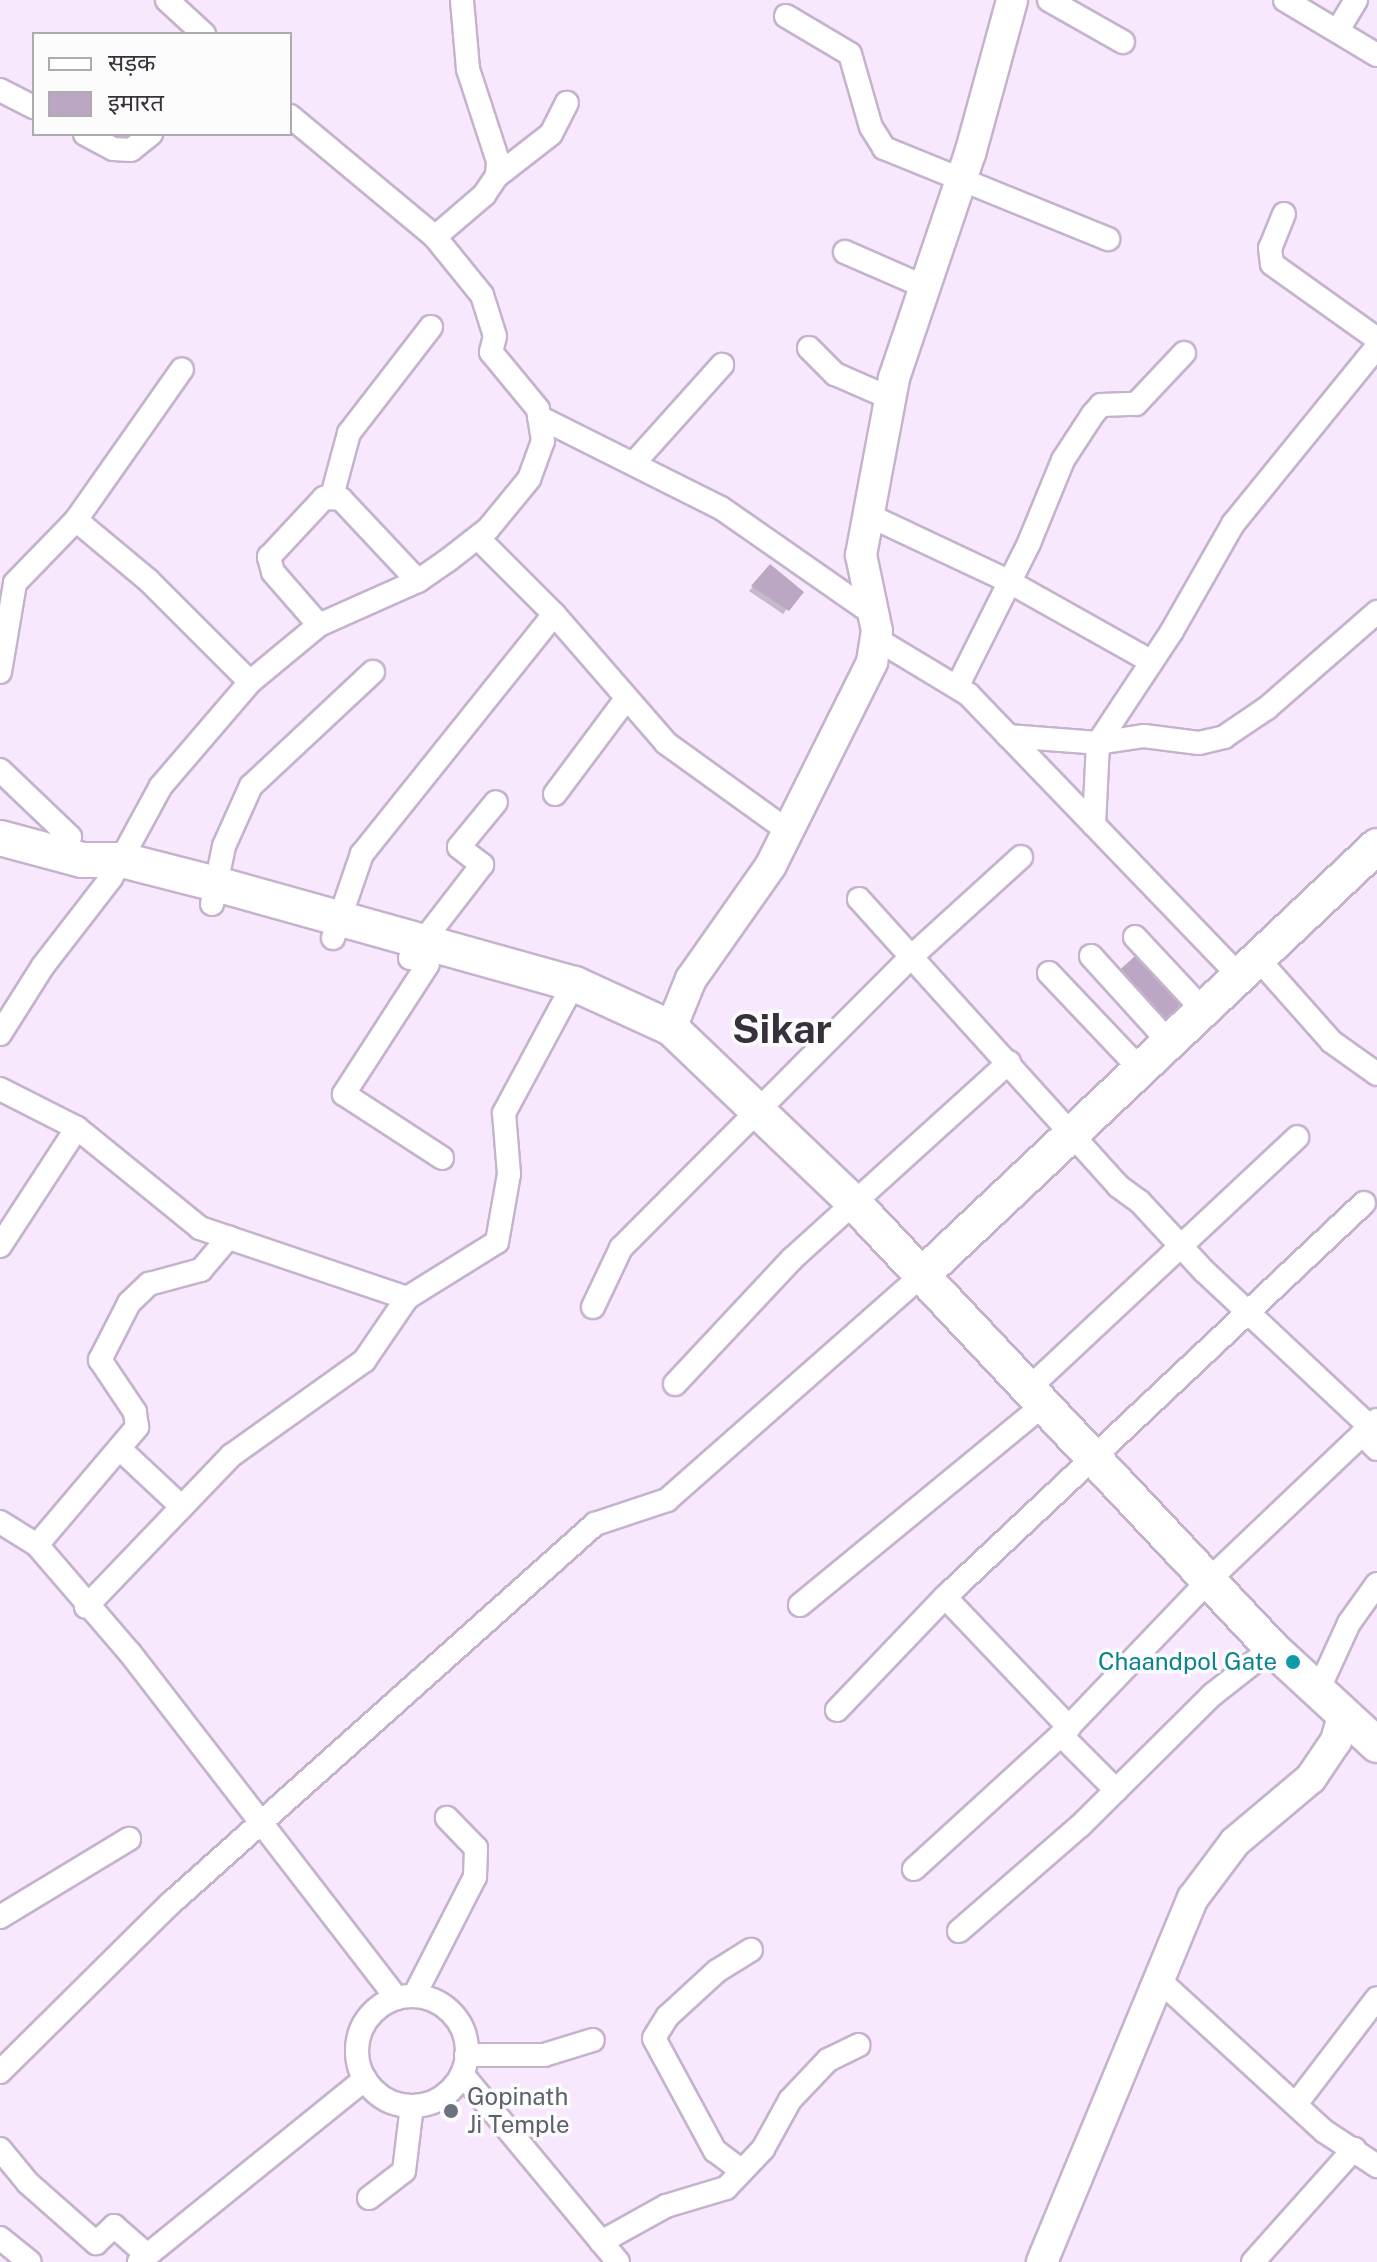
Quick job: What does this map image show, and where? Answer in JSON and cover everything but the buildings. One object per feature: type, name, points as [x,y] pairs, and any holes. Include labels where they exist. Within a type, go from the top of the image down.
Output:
[{"type":"main road","points":[[0,838],[96,859],[566,998],[620,1004]]},
{"type":"main road","points":[[920,1277],[1377,846]]},
{"type":"main road","points":[[420,955],[575,984],[671,1028],[854,1203],[920,1277],[1272,1648],[1317,1693],[1377,1745]]},
{"type":"street","points":[[167,0],[202,32]]},
{"type":"street","points":[[462,0],[468,69],[498,161],[497,176]]},
{"type":"street","points":[[671,1028],[691,979],[771,865],[872,662],[874,626],[861,555],[890,398],[962,178],[1012,0]]},
{"type":"street","points":[[1049,0],[1123,42]]},
{"type":"street","points":[[1285,0],[1377,55]]},
{"type":"street","points":[[1338,30],[1356,0]]},
{"type":"street","points":[[786,16],[850,54],[871,127],[884,148],[1108,239]]},
{"type":"street","points":[[0,90],[32,106]]},
{"type":"street","points":[[435,237],[484,195],[497,176],[551,134],[567,103]]},
{"type":"street","points":[[0,1034],[43,966],[96,859],[250,682],[319,625],[418,581],[478,538],[529,479],[543,441],[538,409],[491,352],[495,336],[482,295],[435,237],[292,118]]},
{"type":"street","points":[[89,136],[113,149],[131,150],[148,136]]},
{"type":"street","points":[[1284,214],[1270,248],[1272,264],[1377,339]]},
{"type":"street","points":[[845,252],[925,287]]},
{"type":"street","points":[[332,496],[349,433],[431,327]]},
{"type":"street","points":[[1094,825],[1098,743],[1152,662],[1233,524],[1377,347]]},
{"type":"street","points":[[809,348],[835,374],[890,398]]},
{"type":"street","points":[[957,687],[1006,580],[1029,543],[1063,460],[1093,414],[1101,405],[1136,404],[1184,353]]},
{"type":"street","points":[[634,463],[722,365]]},
{"type":"street","points":[[0,672],[15,583],[76,520],[182,369]]},
{"type":"street","points":[[539,417],[749,524],[874,626],[957,687],[1094,825],[1250,969],[1332,1042],[1377,1074]]},
{"type":"street","points":[[332,496],[418,581]]},
{"type":"street","points":[[319,625],[273,572],[269,557],[318,501],[332,496]]},
{"type":"street","points":[[868,515],[1006,580],[1152,662]]},
{"type":"street","points":[[76,520],[148,580],[250,682]]},
{"type":"street","points":[[478,538],[554,614],[666,743],[788,831]]},
{"type":"street","points":[[1008,736],[1098,743],[1144,736],[1199,743],[1224,737],[1267,708],[1377,612]]},
{"type":"street","points":[[336,929],[362,854],[554,614]]},
{"type":"street","points":[[214,894],[224,846],[251,786],[373,672]]},
{"type":"street","points":[[555,794],[626,699]]},
{"type":"street","points":[[0,770],[96,859]]},
{"type":"street","points":[[442,1158],[344,1094],[420,955],[482,865],[459,847],[496,802]]},
{"type":"street","points":[[593,1307],[621,1248],[910,958],[1021,857]]},
{"type":"street","points":[[859,899],[1118,1186],[1183,1245],[1247,1313],[1372,1433],[1209,1580],[1065,1731],[914,1869]]},
{"type":"street","points":[[1135,937],[1204,1011]]},
{"type":"street","points":[[1091,956],[1170,1043]]},
{"type":"street","points":[[1049,973],[1141,1070]]},
{"type":"street","points":[[86,1607],[232,1455],[364,1361],[407,1298],[497,1242],[509,1174],[504,1113],[566,998]]},
{"type":"street","points":[[675,1384],[753,1298],[1009,1062]]},
{"type":"street","points":[[0,1089],[77,1128],[200,1228],[407,1298]]},
{"type":"street","points":[[0,1246],[77,1128]]},
{"type":"street","points":[[800,1605],[1035,1398],[1183,1245],[1297,1137]]},
{"type":"street","points":[[837,1710],[945,1597],[1364,1203]]},
{"type":"street","points":[[37,1545],[121,1450],[137,1420],[100,1360],[106,1342],[139,1292],[161,1280],[201,1270],[229,1237]]},
{"type":"street","points":[[0,2072],[171,1903],[261,1827],[595,1524],[667,1500],[920,1277]]},
{"type":"street","points":[[121,1450],[182,1507]]},
{"type":"street","points":[[0,1522],[37,1545],[86,1607],[130,1653],[261,1827],[405,1997],[449,2010],[460,2025],[464,2064],[618,2262]]},
{"type":"street","points":[[1317,1693],[1349,1623],[1377,1584]]},
{"type":"street","points":[[945,1597],[1116,1790]]},
{"type":"street","points":[[959,1931],[1116,1790],[1212,1695],[1272,1648]]},
{"type":"street","points":[[1042,2262],[1157,1978],[1193,1898],[1235,1842],[1311,1778],[1336,1741],[1343,1716]]},
{"type":"street","points":[[447,1818],[476,1848],[475,1877],[405,1997],[368,2017],[360,2033],[357,2050],[365,2079],[379,2095],[412,2106],[447,2094],[464,2064]]},
{"type":"street","points":[[0,1917],[129,1839]]},
{"type":"street","points":[[742,2171],[715,2151],[654,2038],[668,2016],[717,1971],[751,1950]]},
{"type":"street","points":[[1157,1978],[1296,2104],[1377,2166]]},
{"type":"street","points":[[1296,2104],[1376,2002]]},
{"type":"street","points":[[464,2064],[544,2055],[593,2040]]},
{"type":"street","points":[[601,2242],[666,2206],[726,2188],[763,2149],[790,2100],[828,2060],[859,2045]]},
{"type":"street","points":[[0,2149],[28,2183],[96,2243],[114,2226],[143,2259],[365,2079]]},
{"type":"street","points":[[369,2198],[404,2171],[412,2106]]},
{"type":"street","points":[[1253,2262],[1354,2149]]},
{"type":"street","points":[[0,2238],[30,2262]]},
{"type":"place","name":"Chaandpol Gate","points":[[1293,1662]]},
{"type":"place","name":"Gopinath Ji Temple","points":[[451,2111]]},
{"type":"district","name":"Sikar","points":[[782,1029]]}]
